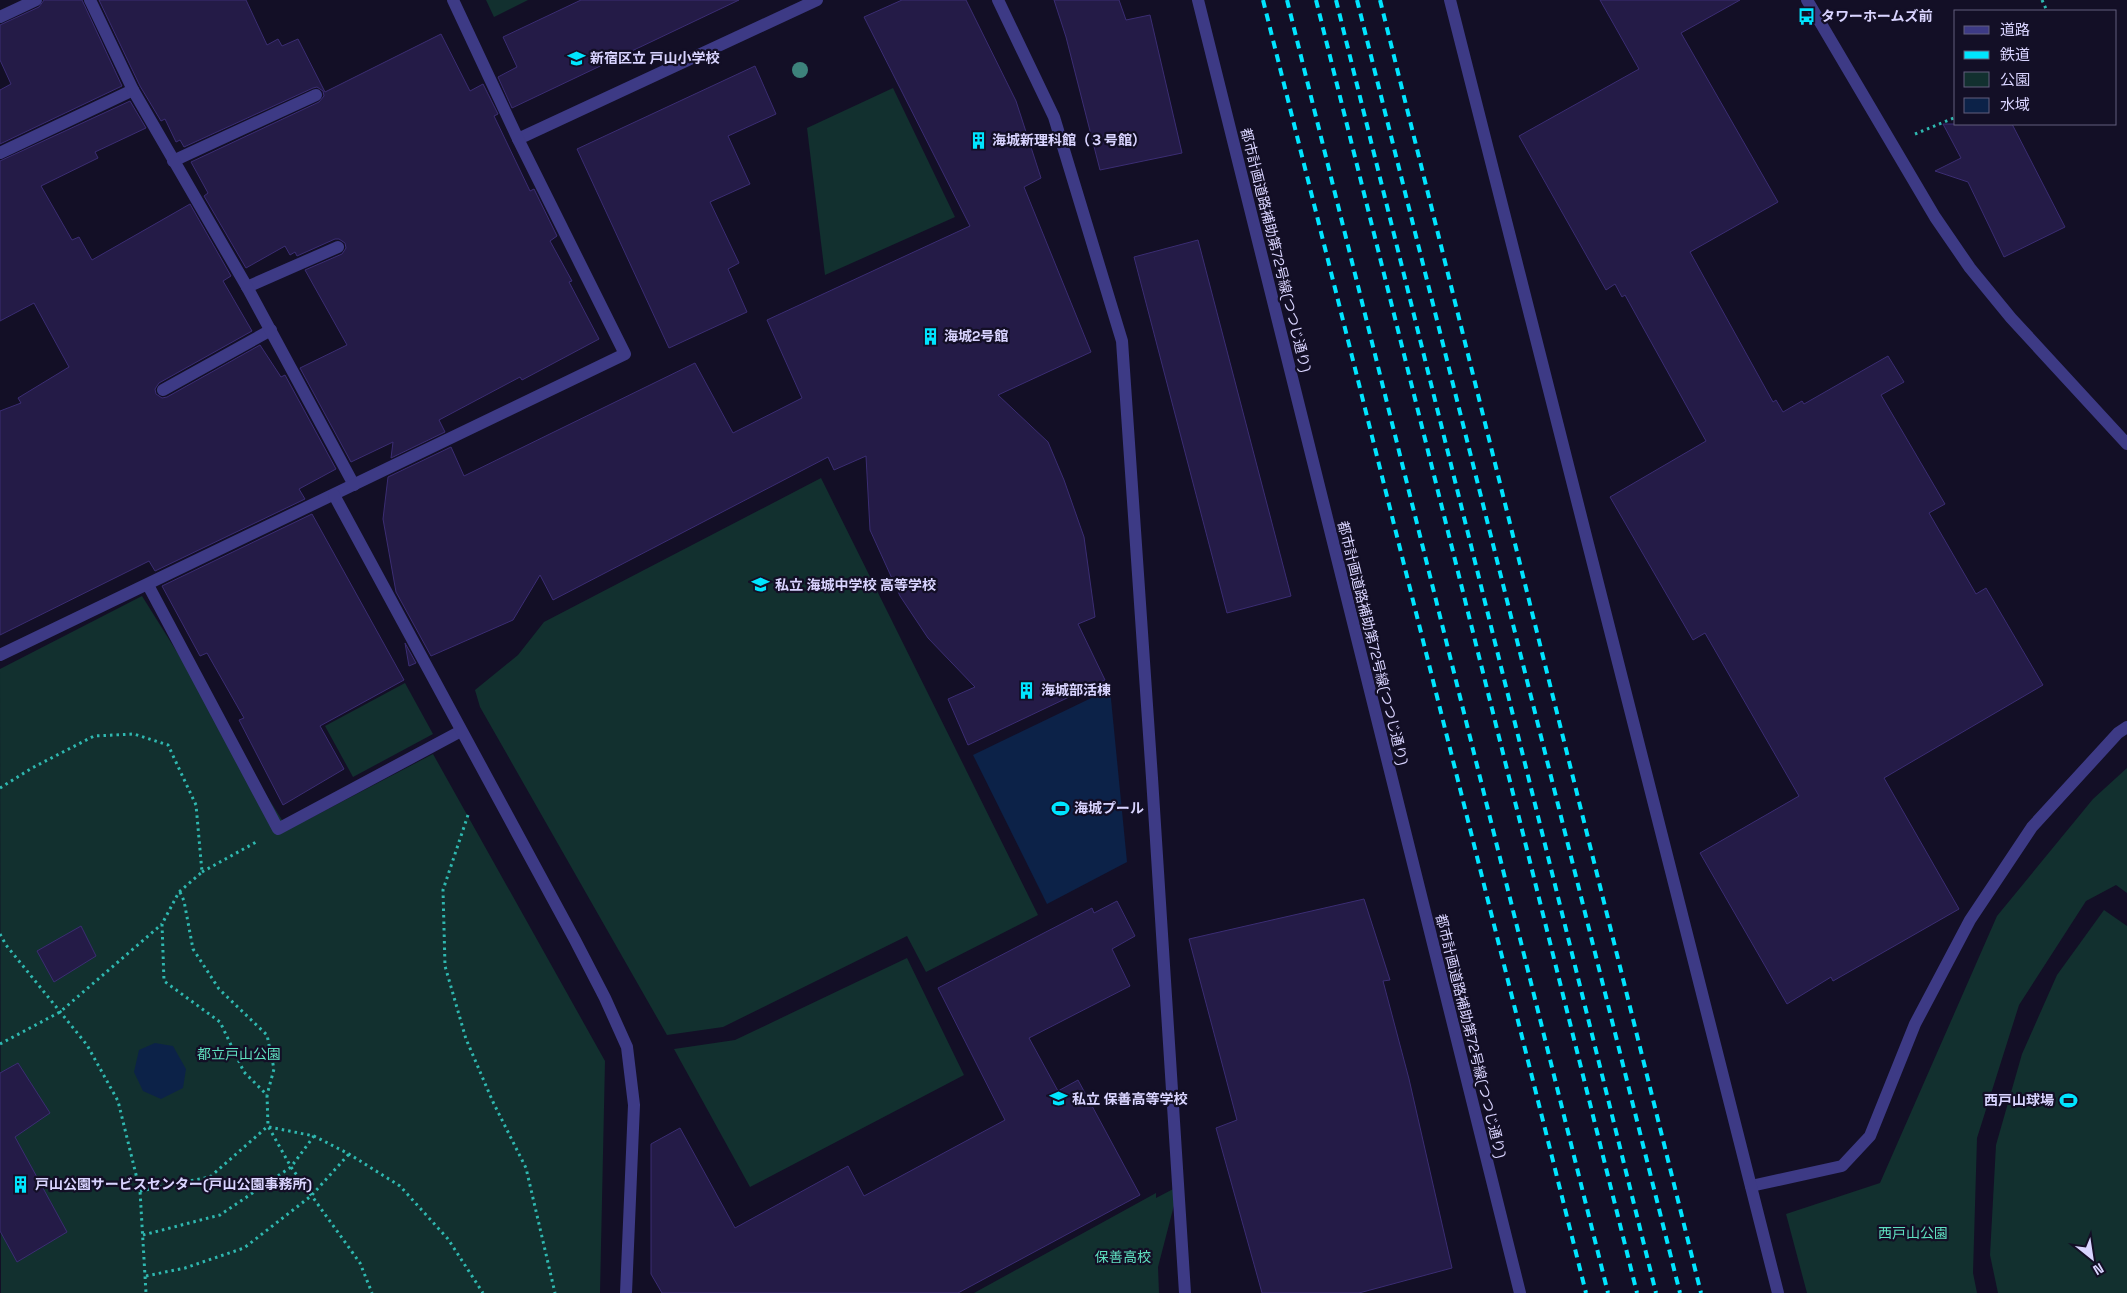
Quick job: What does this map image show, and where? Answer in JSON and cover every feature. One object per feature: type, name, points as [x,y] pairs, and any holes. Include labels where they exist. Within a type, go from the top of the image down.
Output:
[{"type":"street","points":[[0,17],[36,0]]},
{"type":"street","points":[[90,0],[133,90],[247,287],[354,484]]},
{"type":"street","points":[[0,655],[625,354],[518,139],[453,0]]},
{"type":"street","points":[[518,139],[817,0]]},
{"type":"street","points":[[998,0],[1054,117],[1122,341],[1186,1293]]},
{"type":"street","name":"都市計画道路補助第72号線(つつじ通り)","points":[[1198,0],[1520,1293]]},
{"type":"street","points":[[1450,0],[1778,1293]]},
{"type":"street","points":[[1807,0],[1935,217],[1970,268],[2011,318],[2127,444]]},
{"type":"street","points":[[0,153],[133,90]]},
{"type":"street","points":[[174,161],[316,95]]},
{"type":"street","points":[[247,287],[338,247]]},
{"type":"street","points":[[163,390],[271,330]]},
{"type":"street","points":[[334,495],[575,940],[605,998],[627,1047],[634,1105],[626,1293]]},
{"type":"street","points":[[148,585],[278,829],[461,731]]},
{"type":"street","points":[[1752,1186],[1842,1166],[1870,1136],[1915,1024],[1970,920],[2032,827],[2118,733],[2127,727]]},
{"type":"path","points":[[1892,143],[1954,118]]},
{"type":"path","points":[[0,788],[32,768],[94,736],[134,734],[168,746],[196,806],[202,872]]},
{"type":"path","points":[[468,815],[442,890],[445,966],[466,1039],[493,1102],[526,1168],[555,1293]]},
{"type":"path","points":[[0,1044],[60,1012],[162,924],[179,892],[202,872],[278,829]]},
{"type":"path","points":[[179,892],[184,901],[193,949],[219,989],[267,1035],[274,1069],[267,1095],[268,1126],[291,1167],[360,1263],[372,1293]]},
{"type":"path","points":[[162,924],[164,981],[220,1022],[244,1072],[267,1095]]},
{"type":"path","points":[[0,934],[6,945],[87,1045],[118,1101],[140,1191],[146,1293]]},
{"type":"path","points":[[140,1191],[210,1177],[268,1126]]},
{"type":"path","points":[[268,1126],[314,1136],[350,1154],[400,1186],[448,1239],[483,1293]]},
{"type":"path","points":[[143,1234],[220,1215],[291,1167],[314,1136]]},
{"type":"path","points":[[146,1276],[185,1268],[244,1248],[311,1196],[350,1154]]},
{"type":"green space","points":[[486,0],[528,0],[494,17]]},
{"type":"green space","points":[[893,88],[955,217],[825,275],[807,128]]},
{"type":"green space","points":[[821,478],[1038,915],[926,972],[907,936],[723,1027],[667,1035],[480,707],[475,690],[518,655],[544,622]]},
{"type":"green space","name":"都立戸山公園","points":[[142,596],[282,820],[305,821],[433,754],[605,1061],[600,1293],[1,1293],[0,669]]},
{"type":"green space","points":[[405,683],[433,734],[353,777],[325,726]]},
{"type":"green space","name":"西戸山公園","points":[[2127,768],[2127,893],[2116,885],[2086,901],[2019,1005],[1977,1138],[1973,1273],[1977,1293],[1807,1293],[1786,1214],[1880,1183],[1997,916],[2093,799]]},
{"type":"green space","name":"西戸山球場","points":[[2104,910],[2127,926],[2127,1293],[1998,1293],[1990,1255],[1996,1145],[2022,1054],[2057,975]]},
{"type":"green space","points":[[907,958],[964,1075],[750,1187],[674,1049],[735,1040]]},
{"type":"green space","name":"保善高校","points":[[1179,1186],[1158,1267],[1159,1293],[974,1293],[1156,1193],[1156,1198]]},
{"type":"water","name":"海城プール","points":[[1110,689],[1127,862],[1047,904],[973,755]]},
{"type":"water","points":[[155,1043],[173,1046],[186,1069],[183,1088],[161,1099],[143,1091],[134,1072],[139,1050]]},
{"type":"building","points":[[44,0],[82,0],[122,86],[0,144],[0,90],[11,84],[0,60],[0,25],[39,7]]},
{"type":"building","points":[[99,0],[246,0],[267,45],[278,39],[282,46],[298,39],[325,92],[441,34],[470,91],[483,84],[498,114],[494,116],[530,191],[534,189],[557,236],[550,241],[572,281],[569,282],[599,339],[522,380],[520,377],[439,420],[445,432],[391,458],[393,442],[351,462],[300,368],[347,345],[305,270],[342,254],[346,248],[345,243],[335,239],[297,256],[295,252],[290,255],[285,246],[246,268],[204,196],[208,193],[191,162],[319,102],[324,96],[323,91],[317,87],[313,88],[184,147],[180,140],[176,142],[165,119],[161,121],[140,86]]},
{"type":"building","name":"新宿区立 戸山小学校","points":[[581,0],[739,0],[512,108],[498,77],[517,67],[503,37]]},
{"type":"building","points":[[902,0],[966,0],[1016,101],[1041,178],[1024,187],[1091,352],[998,395],[1048,442],[1064,480],[1084,537],[1095,617],[1078,624],[1105,680],[968,745],[948,699],[975,687],[928,638],[900,596],[870,530],[866,456],[834,470],[828,457],[553,600],[540,575],[513,620],[431,656],[396,592],[383,519],[388,477],[451,447],[464,476],[695,363],[733,433],[802,398],[767,320],[970,226],[864,17]]},
{"type":"building","points":[[1054,0],[1119,0],[1126,20],[1150,15],[1182,153],[1100,170],[1066,37]]},
{"type":"building","points":[[1600,0],[1740,0],[1681,33],[1778,202],[1690,252],[1773,402],[1776,400],[1783,412],[1802,401],[1804,404],[1888,356],[1904,382],[1881,395],[1945,504],[1929,513],[1976,594],[1986,588],[2043,685],[1884,778],[1959,909],[1833,981],[1831,977],[1787,1004],[1700,853],[1799,796],[1705,633],[1693,640],[1610,497],[1706,441],[1625,295],[1622,297],[1615,284],[1606,290],[1519,136],[1639,69]]},
{"type":"building","points":[[755,66],[776,114],[728,136],[750,184],[710,202],[739,263],[728,269],[747,312],[669,348],[577,149]]},
{"type":"building","points":[[130,101],[146,128],[95,152],[98,158],[41,186],[72,240],[79,237],[92,260],[190,204],[231,276],[223,281],[252,331],[159,383],[155,389],[156,394],[162,398],[167,397],[260,345],[281,377],[285,375],[336,469],[299,489],[305,499],[155,571],[149,561],[0,635],[0,411],[21,403],[18,398],[69,367],[34,303],[0,321],[0,161]]},
{"type":"building","points":[[1943,124],[2013,125],[2065,227],[2004,257],[1968,182],[1935,171],[1961,158]]},
{"type":"building","points":[[1198,240],[1291,596],[1227,613],[1134,257]]},
{"type":"building","points":[[312,514],[404,680],[320,726],[344,769],[283,805],[239,720],[244,718],[207,653],[200,656],[162,586]]},
{"type":"building","points":[[405,643],[416,663],[409,666]]},
{"type":"building","points":[[1364,899],[1390,980],[1383,981],[1409,1079],[1452,1268],[1359,1293],[1262,1293],[1216,1128],[1237,1120],[1189,939]]},
{"type":"building","name":"私立 保善高等学校","points":[[1117,901],[1135,936],[1112,949],[1130,986],[1029,1038],[1058,1091],[1078,1080],[1140,1195],[958,1293],[662,1293],[651,1274],[651,1144],[680,1128],[735,1228],[848,1166],[864,1196],[1005,1120],[938,988],[1092,908],[1094,913]]},
{"type":"building","points":[[81,926],[96,956],[54,982],[37,951]]},
{"type":"building","name":"戸山公園サービスセンター(戸山公園事務所)","points":[[18,1063],[50,1113],[15,1137],[67,1232],[17,1262],[0,1231],[0,1073]]},
{"type":"railway","points":[[1263,0],[1586,1293]]},
{"type":"railway","points":[[1287,0],[1608,1293]]},
{"type":"railway","points":[[1316,0],[1637,1293]]},
{"type":"railway","points":[[1336,0],[1656,1293]]},
{"type":"railway","points":[[1357,0],[1680,1293]]},
{"type":"railway","points":[[1380,0],[1701,1293]]},
{"type":"place","name":"タワーホームズ前","points":[[1807,16]]},
{"type":"place","name":"新宿区立 戸山小学校","points":[[576,58]]},
{"type":"place","name":"海城新理科館（３号館）","points":[[978,140]]},
{"type":"place","name":"海城2号館","points":[[930,336]]},
{"type":"place","name":"私立 海城中学校 高等学校","points":[[761,585]]},
{"type":"place","name":"海城部活棟","points":[[1027,690]]},
{"type":"place","name":"海城プール","points":[[1060,808]]},
{"type":"place","name":"私立 保善高等学校","points":[[1058,1099]]},
{"type":"place","name":"西戸山球場","points":[[2068,1100]]},
{"type":"place","name":"戸山公園サービスセンター(戸山公園事務所)","points":[[21,1184]]}]
